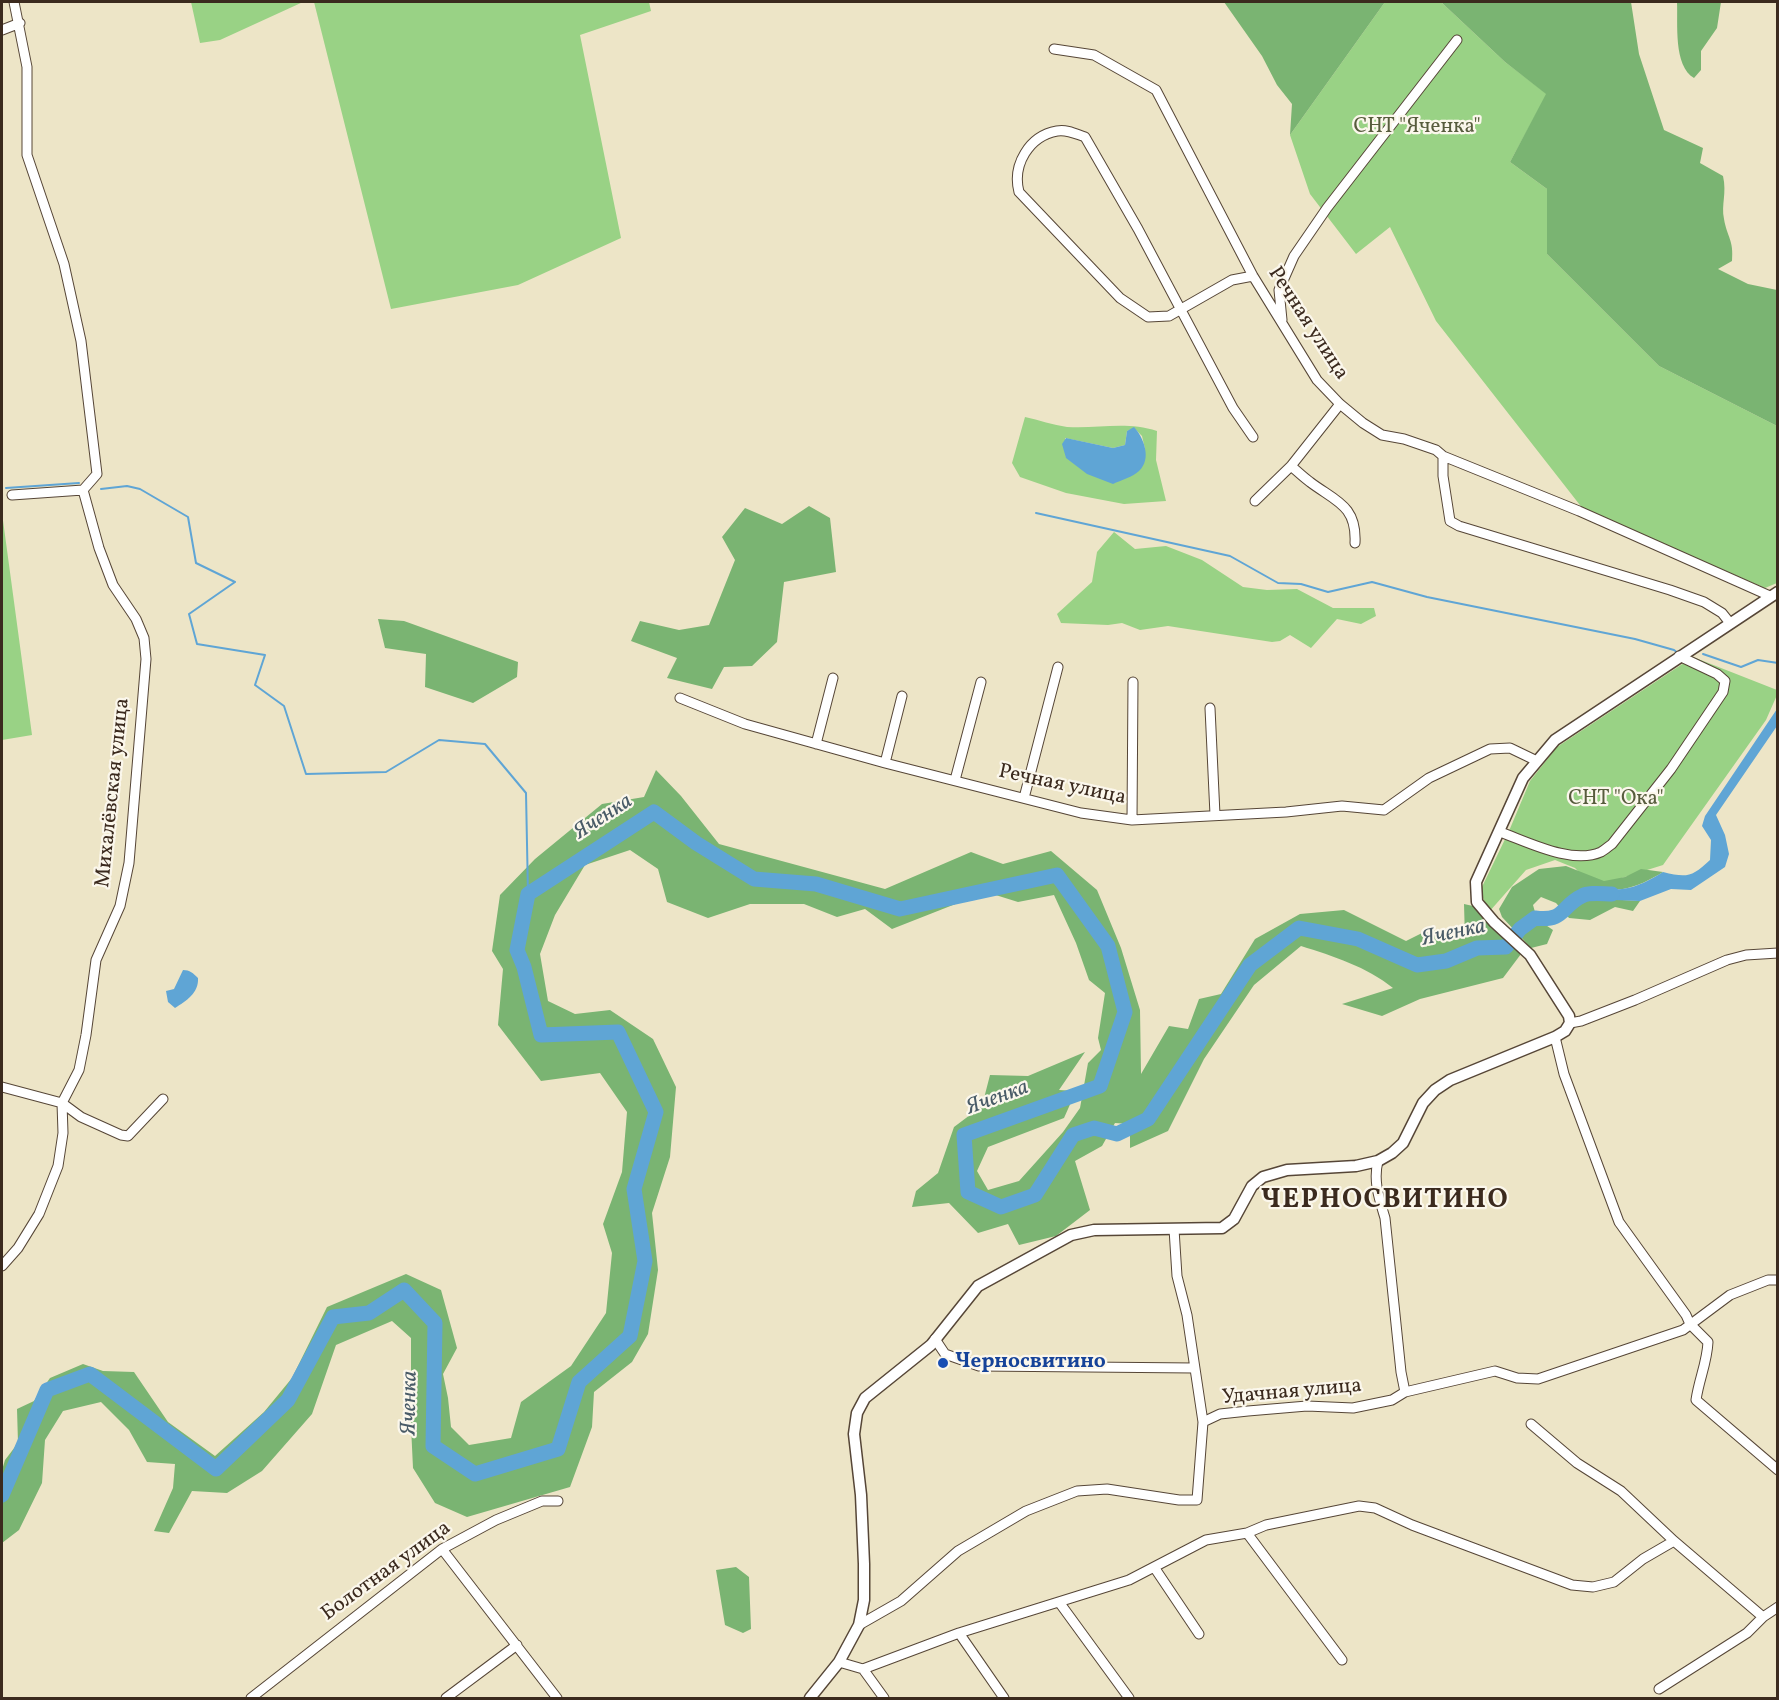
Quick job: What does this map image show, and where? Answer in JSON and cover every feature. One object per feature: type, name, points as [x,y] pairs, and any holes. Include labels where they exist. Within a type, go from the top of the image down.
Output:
[{"type":"street","points":[[12,495],[83,490],[97,474],[81,342],[64,264],[27,154],[27,67],[14,2]]},
{"type":"street","points":[[2,30],[20,23]]},
{"type":"street","points":[[1282,325],[1279,291],[1294,256],[1327,208],[1457,40]]},
{"type":"street","name":"Речная улица","points":[[1054,49],[1094,55],[1156,90],[1253,276],[1282,325],[1317,380],[1340,404],[1363,423],[1382,435],[1436,450],[1443,456],[1774,594]]},
{"type":"street","points":[[1253,276],[1232,280],[1180,310],[1169,316],[1148,317],[1119,298],[1019,192],[1016,180],[1018,167],[1025,152],[1036,141],[1059,130],[1084,137],[1138,229],[1180,310],[1218,376],[1233,408],[1253,436]]},
{"type":"street","points":[[1255,501],[1291,466],[1340,404]]},
{"type":"street","points":[[1443,456],[1443,476],[1450,521],[1459,526],[1704,602],[1722,613],[1730,622]]},
{"type":"street","points":[[1291,466],[1310,482],[1340,501],[1355,526],[1354,543]]},
{"type":"street","name":"Михалёвская улица","points":[[2,1266],[18,1248],[39,1214],[58,1166],[63,1133],[62,1103],[79,1070],[96,960],[120,906],[129,863],[146,659],[144,638],[136,619],[113,585],[99,548],[83,490]]},
{"type":"street","points":[[810,1698],[839,1662],[859,1624],[864,1600],[861,1495],[854,1434],[857,1413],[865,1398],[935,1339],[978,1286],[1071,1235],[1094,1230],[1222,1228],[1234,1219],[1252,1186],[1263,1177],[1276,1172],[1356,1166],[1378,1161],[1403,1143],[1423,1104],[1436,1090],[1450,1080],[1565,1031],[1570,1023],[1569,1016],[1530,955],[1494,922],[1477,902],[1476,882],[1523,778],[1555,740],[1774,594]]},
{"type":"street","points":[[1500,832],[1564,855],[1581,856],[1600,852],[1612,844],[1671,770],[1723,692],[1725,681],[1717,674],[1679,656]]},
{"type":"street","points":[[1024,798],[1058,667]]},
{"type":"street","points":[[816,744],[833,678]]},
{"type":"street","points":[[956,780],[981,682]]},
{"type":"street","points":[[1132,682],[1132,820]]},
{"type":"street","points":[[885,763],[902,696]]},
{"type":"street","name":"Речная улица","points":[[680,698],[746,724],[885,763],[1081,813],[1132,820],[1286,812],[1342,806],[1384,810],[1429,778],[1490,749],[1510,748],[1537,761]]},
{"type":"street","points":[[1210,708],[1215,815]]},
{"type":"street","points":[[1570,1023],[1635,1000],[1727,960],[1746,955],[1778,953]]},
{"type":"street","points":[[1555,1037],[1564,1074],[1619,1222],[1686,1315],[1690,1324],[1708,1342],[1707,1359],[1698,1380],[1696,1400],[1778,1470]]},
{"type":"street","points":[[2,1087],[62,1103],[81,1117],[121,1136],[128,1136],[163,1099]]},
{"type":"street","points":[[1378,1161],[1375,1174],[1378,1196],[1385,1218],[1401,1372],[1406,1392]]},
{"type":"street","points":[[1174,1229],[1177,1276],[1187,1315],[1203,1422]]},
{"type":"street","name":"Удачная улица","points":[[859,1624],[901,1600],[958,1551],[1026,1510],[1077,1491],[1107,1489],[1179,1500],[1197,1500],[1203,1422],[1221,1414],[1307,1406],[1353,1408],[1392,1400],[1406,1392],[1495,1371],[1517,1378],[1538,1379],[1683,1330],[1730,1295],[1768,1280],[1778,1280]]},
{"type":"street","points":[[935,1339],[945,1354],[979,1365],[1194,1368]]},
{"type":"street","points":[[1531,1424],[1577,1463],[1621,1491],[1674,1541],[1763,1617]]},
{"type":"street","name":"Болотная улица","points":[[251,1698],[442,1549],[496,1520],[542,1501],[558,1501]]},
{"type":"street","points":[[839,1662],[863,1669],[958,1633],[1129,1580],[1206,1540],[1247,1533],[1266,1525],[1359,1506],[1375,1508],[1412,1525],[1572,1585],[1593,1587],[1614,1582],[1643,1559],[1674,1541]]},
{"type":"street","points":[[1247,1533],[1342,1660]]},
{"type":"street","points":[[442,1549],[557,1698]]},
{"type":"street","points":[[1154,1567],[1199,1634]]},
{"type":"street","points":[[1059,1602],[1130,1698]]},
{"type":"street","points":[[1659,1689],[1747,1633],[1763,1617],[1778,1607]]},
{"type":"street","points":[[958,1633],[1004,1698]]},
{"type":"street","points":[[446,1698],[517,1645]]},
{"type":"street","points":[[863,1669],[884,1698]]},
{"type":"green space","points":[[191,2],[303,2],[220,40],[200,43]]},
{"type":"green space","points":[[314,2],[649,2],[651,11],[580,35],[621,238],[518,285],[391,309]]},
{"type":"green space","points":[[1224,2],[1385,2],[1290,135],[1292,104],[1277,85],[1262,56]]},
{"type":"green space","name":"СНТ \"Яченка\"","points":[[1385,2],[1441,2],[1505,62],[1547,94],[1510,162],[1547,189],[1547,254],[1659,366],[1777,426],[1777,583],[1765,588],[1583,509],[1436,321],[1390,227],[1356,254],[1310,194],[1290,135]]},
{"type":"green space","points":[[1441,2],[1631,2],[1639,54],[1664,130],[1703,148],[1700,163],[1723,176],[1723,214],[1731,243],[1732,261],[1718,269],[1748,284],[1777,290],[1777,426],[1659,366],[1547,254],[1547,189],[1510,162],[1546,94],[1505,62]]},
{"type":"green space","points":[[1677,2],[1721,2],[1717,28],[1701,51],[1701,70],[1694,78],[1687,72],[1680,54]]},
{"type":"green space","points":[[1025,417],[1067,427],[1134,426],[1146,428],[1157,431],[1156,460],[1166,501],[1124,504],[1066,493],[1020,477],[1012,463]],"holes":[[[1134,428],[1142,436],[1145,449],[1066,458],[1065,438],[1113,448],[1125,445],[1127,431]]]},
{"type":"green space","points":[[809,506],[830,518],[836,572],[784,582],[777,642],[752,666],[724,667],[712,689],[667,678],[677,658],[631,641],[640,621],[679,630],[709,625],[735,560],[722,537],[745,508],[782,524]]},
{"type":"green space","points":[[2,513],[32,735],[2,740]]},
{"type":"green space","points":[[1114,532],[1135,549],[1166,546],[1202,560],[1243,587],[1267,590],[1297,589],[1333,608],[1374,608],[1376,616],[1361,624],[1337,619],[1311,648],[1290,635],[1280,641],[1272,642],[1168,626],[1140,630],[1122,623],[1108,625],[1061,623],[1057,614],[1092,582],[1097,552]]},
{"type":"green space","points":[[378,619],[404,621],[518,662],[517,677],[473,703],[425,687],[426,654],[385,648]]},
{"type":"green space","name":"СНТ \"Ока\"","points":[[1693,657],[1777,690],[1777,695],[1766,720],[1663,865],[1593,887],[1575,868],[1555,860],[1526,870],[1489,912],[1480,891],[1530,781],[1557,747]]},
{"type":"green space","points":[[656,770],[681,796],[719,844],[885,889],[971,852],[1003,864],[1051,851],[1097,890],[1121,948],[1140,1010],[1141,1074],[1169,1026],[1188,1029],[1199,999],[1221,994],[1255,939],[1300,914],[1344,910],[1406,941],[1430,929],[1465,939],[1464,904],[1473,906],[1493,929],[1521,954],[1503,978],[1420,999],[1382,1016],[1342,1004],[1393,988],[1361,968],[1301,946],[1254,985],[1204,1059],[1168,1131],[1130,1148],[1130,1124],[1115,1123],[1102,1146],[1075,1161],[1090,1210],[1056,1236],[1019,1245],[1008,1224],[978,1233],[949,1203],[912,1207],[916,1191],[938,1173],[954,1127],[982,1106],[990,1075],[1028,1076],[1085,1052],[1059,1090],[1076,1091],[1064,1118],[988,1147],[977,1171],[988,1190],[1019,1181],[1063,1132],[1080,1108],[1088,1063],[1101,1050],[1098,1038],[1105,993],[1089,980],[1076,943],[1054,895],[1018,902],[986,892],[892,929],[865,909],[837,917],[804,904],[750,904],[708,918],[667,902],[658,869],[630,850],[585,865],[555,915],[540,954],[548,1001],[575,1014],[610,1010],[653,1039],[676,1087],[670,1157],[652,1213],[658,1270],[648,1334],[632,1362],[594,1392],[592,1427],[570,1487],[467,1517],[435,1503],[413,1468],[411,1338],[392,1321],[336,1345],[312,1414],[262,1471],[227,1493],[192,1491],[169,1533],[154,1531],[173,1488],[175,1464],[147,1462],[129,1430],[101,1402],[63,1411],[45,1440],[42,1483],[19,1530],[2,1543],[2,1470],[5,1460],[18,1443],[17,1409],[34,1401],[50,1378],[83,1364],[103,1371],[134,1372],[168,1422],[215,1456],[264,1412],[292,1378],[327,1307],[406,1274],[441,1290],[457,1348],[443,1374],[451,1427],[469,1445],[511,1438],[521,1402],[571,1366],[606,1313],[612,1253],[603,1224],[622,1172],[627,1112],[600,1073],[541,1081],[498,1025],[503,969],[492,951],[500,895],[535,859],[602,804],[644,797]]},
{"type":"green space","points":[[1566,866],[1604,881],[1625,877],[1641,869],[1663,872],[1634,886],[1600,891],[1587,898],[1640,901],[1633,911],[1615,907],[1590,920],[1569,918],[1556,903],[1541,897],[1533,905],[1537,919],[1553,930],[1547,944],[1531,948],[1502,917],[1499,909],[1512,887],[1539,869]]},
{"type":"green space","points":[[736,1567],[749,1577],[751,1629],[743,1633],[725,1625],[716,1570]]},
{"type":"water","points":[[1134,427],[1141,437],[1146,455],[1143,466],[1130,477],[1113,484],[1087,474],[1066,458],[1062,444],[1066,438],[1113,448],[1125,445],[1127,431]]},
{"type":"water","points":[[1777,709],[1777,726],[1716,815],[1725,835],[1729,854],[1725,867],[1691,890],[1671,889],[1640,901],[1586,899],[1600,891],[1639,885],[1663,872],[1689,875],[1710,860],[1711,840],[1702,826],[1705,816]]},
{"type":"water","points":[[183,970],[195,975],[198,983],[191,996],[175,1008],[168,1002],[166,991],[174,989]]},
{"type":"waterway","points":[[6,488],[79,483]]},
{"type":"waterway","name":"Яченка","points":[[101,489],[127,486],[140,489],[188,517],[196,563],[235,582],[189,614],[197,644],[265,655],[255,685],[284,706],[306,774],[386,772],[439,740],[485,744],[526,793],[528,894]]},
{"type":"waterway","points":[[1036,513],[1230,556],[1278,583],[1301,584],[1328,592],[1372,582],[1427,597],[1635,639],[1678,653]]},
{"type":"waterway","points":[[1703,654],[1741,667],[1758,660],[1778,663]]},
{"type":"waterway","name":"Яченка","points":[[2,1495],[47,1390],[90,1374],[216,1469],[288,1400],[333,1317],[369,1313],[404,1290],[435,1323],[433,1446],[475,1474],[558,1449],[579,1382],[630,1336],[645,1261],[634,1189],[656,1112],[618,1032],[541,1035],[524,967],[517,950],[528,894],[654,812],[696,843],[754,879],[816,884],[900,909],[1057,875],[1108,946],[1125,1012],[1100,1086],[964,1135],[968,1192],[1001,1207],[1035,1195],[1073,1135],[1094,1128],[1117,1134],[1148,1119],[1250,965],[1299,928],[1358,939],[1417,965],[1446,961],[1477,948],[1506,947],[1520,929],[1535,918],[1552,918],[1585,895],[1612,894]]},
{"type":"place","name":"Черносвитино","points":[[943,1363]]},
{"type":"district","name":"ЧЕРНОСВИТИНО","points":[[1385,1202]]}]
